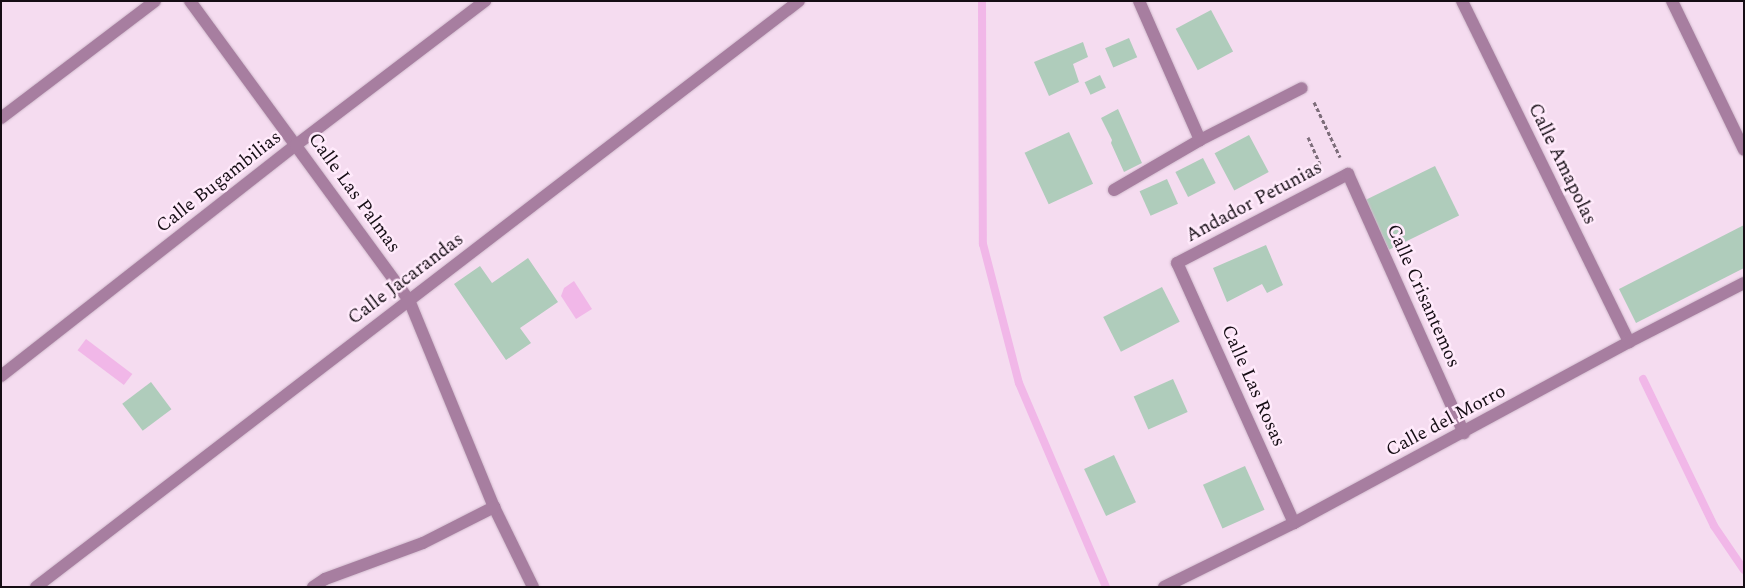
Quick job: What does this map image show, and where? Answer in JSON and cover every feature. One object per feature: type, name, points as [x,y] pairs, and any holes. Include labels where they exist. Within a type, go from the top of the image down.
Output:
[{"type":"street","points":[[1,118],[154,1]]},
{"type":"street","name":"Calle Las Palmas","points":[[190,1],[409,300],[494,507],[533,587]]},
{"type":"street","name":"Calle Bugambilias","points":[[1,376],[296,145],[484,1]]},
{"type":"street","points":[[1139,1],[1200,140]]},
{"type":"street","name":"Calle Amapolas","points":[[1462,1],[1629,342]]},
{"type":"street","points":[[1672,1],[1744,150]]},
{"type":"street","name":"Calle Jacarandas","points":[[36,587],[800,2]]},
{"type":"street","points":[[1114,190],[1200,140],[1302,88]]},
{"type":"street","name":"Andador Petunias","points":[[1177,263],[1348,174]]},
{"type":"street","name":"Calle Crisantemos","points":[[1348,174],[1464,433]]},
{"type":"street","name":"Calle Las Rosas","points":[[1177,263],[1294,523]]},
{"type":"street","name":"Calle del Morro","points":[[1164,587],[1294,523],[1464,433],[1629,342],[1744,283]]},
{"type":"street","points":[[314,587],[325,579],[423,543],[494,507]]},
{"type":"path","points":[[1318,109],[1348,174]]},
{"type":"path","points":[[1308,137],[1320,164]]},
{"type":"shaded area","points":[[574,281],[592,309],[576,319],[561,296],[564,288]]},
{"type":"shaded area","points":[[86,339],[132,374],[124,385],[78,350]]},
{"type":"building","points":[[1211,10],[1233,51],[1198,70],[1176,29]]},
{"type":"building","points":[[1129,38],[1137,57],[1113,67],[1105,48]]},
{"type":"building","points":[[1083,42],[1088,57],[1073,64],[1079,82],[1049,96],[1034,62]]},
{"type":"building","points":[[1100,75],[1106,88],[1091,95],[1085,82]]},
{"type":"building","points":[[1118,109],[1142,163],[1124,172],[1101,118]]},
{"type":"building","points":[[1069,132],[1093,184],[1049,204],[1025,153]]},
{"type":"building","points":[[1249,135],[1269,172],[1234,190],[1215,153]]},
{"type":"building","points":[[1203,158],[1216,183],[1188,197],[1175,172]]},
{"type":"building","points":[[1435,166],[1459,215],[1389,250],[1365,200]]},
{"type":"building","points":[[1167,179],[1178,204],[1151,216],[1140,191]]},
{"type":"building","points":[[1744,225],[1744,268],[1636,323],[1619,289]]},
{"type":"building","points":[[1266,245],[1283,285],[1267,293],[1262,284],[1227,302],[1213,268]]},
{"type":"building","points":[[528,258],[558,302],[520,328],[531,343],[506,360],[454,284],[480,266],[492,283]]},
{"type":"building","points":[[1162,287],[1180,322],[1121,352],[1103,317]]},
{"type":"building","points":[[1173,379],[1188,412],[1148,429],[1134,396]]},
{"type":"building","points":[[151,382],[171,409],[143,431],[122,404]]},
{"type":"building","points":[[1114,455],[1136,502],[1106,516],[1084,469]]},
{"type":"building","points":[[1245,466],[1265,510],[1223,529],[1203,485]]},
{"type":"waterway","points":[[982,1],[983,244],[1019,383],[1106,587]]},
{"type":"waterway","points":[[1643,379],[1714,526],[1744,570]]}]
